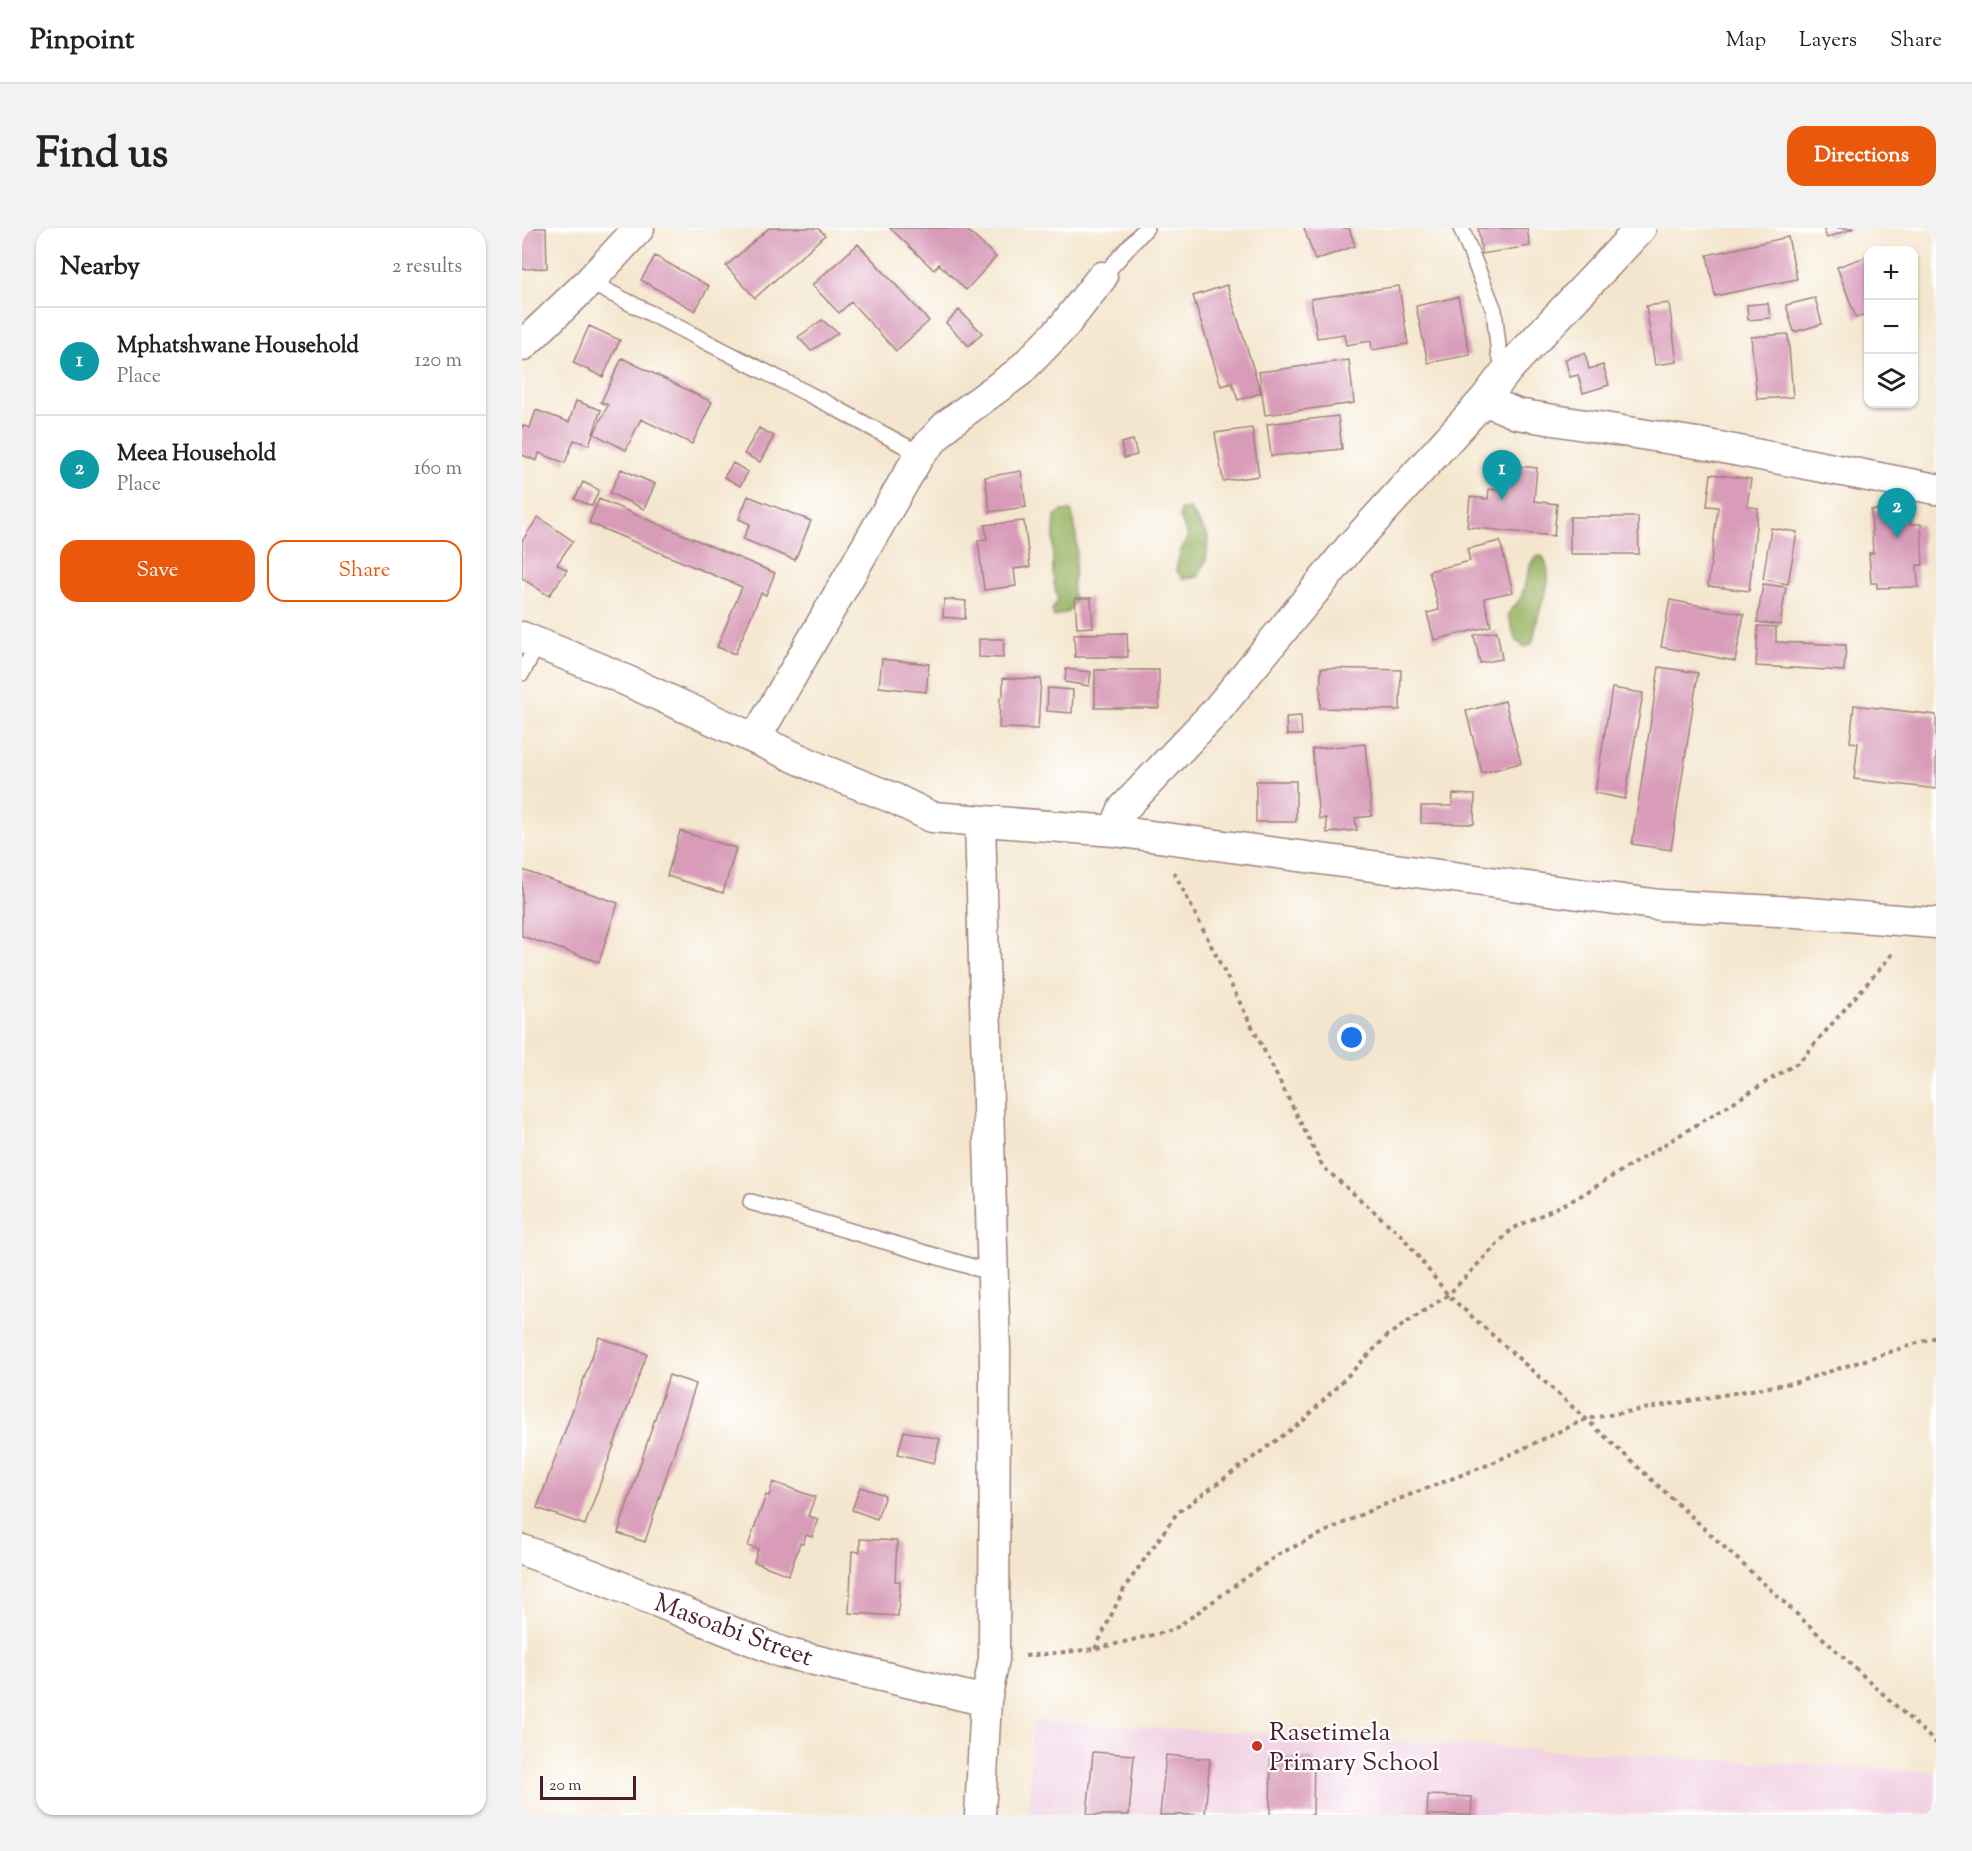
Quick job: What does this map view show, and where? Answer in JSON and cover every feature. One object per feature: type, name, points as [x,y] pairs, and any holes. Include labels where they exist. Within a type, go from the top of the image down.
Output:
[{"type":"street","points":[[522,346],[589,282],[639,228]]},
{"type":"street","points":[[1114,831],[1123,809],[1217,710],[1352,545],[1484,400],[1508,369],[1641,228]]},
{"type":"street","points":[[755,739],[920,454],[948,424],[1019,372],[1063,327],[1102,278]]},
{"type":"street","points":[[1484,400],[1517,414],[1703,444],[1936,489]]},
{"type":"street","points":[[530,640],[601,669],[932,817],[1114,831],[1660,905],[1796,912],[1928,923]]},
{"type":"street","points":[[980,821],[995,1352],[994,1659],[986,1701],[980,1815]]},
{"type":"street","name":"Masoabi Street","points":[[522,1550],[592,1575],[781,1652],[986,1701]]},
{"type":"lane","points":[[1102,278],[1146,228]]},
{"type":"lane","points":[[1461,228],[1494,310],[1499,355],[1508,369]]},
{"type":"lane","points":[[589,282],[830,405],[920,454]]},
{"type":"lane","points":[[522,673],[530,640]]},
{"type":"lane","points":[[751,1202],[993,1273]]},
{"type":"path","points":[[1172,867],[1323,1167],[1402,1236],[1448,1295],[1586,1419],[1936,1743]]},
{"type":"path","points":[[1095,1649],[1125,1587],[1177,1514],[1303,1420],[1388,1335],[1448,1295],[1512,1229],[1577,1198],[1799,1062],[1928,923]]},
{"type":"path","points":[[994,1659],[1095,1649],[1173,1630],[1279,1554],[1373,1509],[1490,1464],[1586,1419],[1797,1383],[1936,1337]]},
{"type":"shaded area","name":"Rasetimela Primary School","points":[[1032,1721],[1936,1772],[1936,1815],[1029,1815]]},
{"type":"green space","points":[[1189,508],[1208,537],[1206,560],[1198,577],[1183,579],[1176,570],[1180,553],[1188,536],[1180,518],[1181,509]]},
{"type":"green space","points":[[1062,511],[1071,511],[1076,532],[1073,589],[1075,601],[1068,612],[1054,617],[1052,610],[1058,600],[1053,568],[1055,516]]},
{"type":"green space","points":[[1542,556],[1548,571],[1547,586],[1532,644],[1525,647],[1516,641],[1508,614],[1521,598],[1531,563],[1536,557]]},
{"type":"building","points":[[522,228],[546,228],[547,268],[522,269]]},
{"type":"building","points":[[769,228],[818,228],[825,235],[755,298],[726,266]]},
{"type":"building","points":[[890,228],[965,228],[996,257],[966,290],[939,264],[934,270]]},
{"type":"building","points":[[1304,228],[1349,228],[1355,246],[1315,260]]},
{"type":"building","points":[[1478,228],[1527,228],[1530,246],[1482,254]]},
{"type":"building","points":[[1823,228],[1854,228],[1827,238]]},
{"type":"building","points":[[1788,237],[1797,279],[1715,296],[1707,255]]},
{"type":"building","points":[[858,244],[929,321],[896,351],[851,302],[839,313],[812,285]]},
{"type":"building","points":[[655,256],[709,286],[695,311],[641,280]]},
{"type":"building","points":[[1864,257],[1864,315],[1856,318],[1837,267]]},
{"type":"building","points":[[1227,285],[1261,393],[1238,400],[1232,383],[1221,386],[1193,296]]},
{"type":"building","points":[[1399,286],[1408,344],[1372,350],[1371,341],[1346,345],[1344,334],[1317,338],[1311,299]]},
{"type":"building","points":[[1458,297],[1470,355],[1428,363],[1416,306]]},
{"type":"building","points":[[1815,298],[1822,324],[1794,332],[1786,305]]},
{"type":"building","points":[[1669,303],[1677,362],[1655,365],[1646,306]]},
{"type":"building","points":[[1768,303],[1770,318],[1748,320],[1747,305]]},
{"type":"building","points":[[959,310],[982,333],[969,346],[946,323]]},
{"type":"building","points":[[822,320],[838,333],[811,351],[798,337]]},
{"type":"building","points":[[589,326],[620,340],[603,377],[573,363]]},
{"type":"building","points":[[1788,334],[1793,397],[1757,399],[1751,337]]},
{"type":"building","points":[[1585,353],[1589,369],[1603,365],[1609,385],[1583,393],[1578,375],[1570,377],[1565,359]]},
{"type":"building","points":[[622,358],[712,402],[692,444],[641,419],[626,450],[594,434],[608,405],[601,402]]},
{"type":"building","points":[[1349,360],[1354,403],[1265,415],[1259,372]]},
{"type":"building","points":[[576,401],[601,410],[589,445],[574,440],[565,463],[539,453],[537,461],[522,455],[522,425],[530,428],[536,410],[569,422]]},
{"type":"building","points":[[1338,416],[1342,449],[1271,456],[1267,424]]},
{"type":"building","points":[[759,428],[774,436],[760,462],[744,454]]},
{"type":"building","points":[[1252,428],[1259,476],[1223,481],[1215,433]]},
{"type":"building","points":[[1133,440],[1137,455],[1124,458],[1121,443]]},
{"type":"building","points":[[733,463],[748,472],[740,486],[724,477]]},
{"type":"building","points":[[1509,465],[1537,468],[1534,501],[1557,504],[1554,536],[1467,527],[1470,497],[1488,499],[1489,489],[1507,491]]},
{"type":"building","points":[[621,469],[655,484],[644,509],[610,493]]},
{"type":"building","points":[[1021,471],[1026,507],[990,512],[985,477]]},
{"type":"building","points":[[1711,474],[1751,479],[1747,506],[1758,508],[1749,591],[1708,586],[1718,507],[1707,506]]},
{"type":"building","points":[[583,482],[599,490],[592,506],[575,499]]},
{"type":"building","points":[[748,496],[811,521],[795,560],[743,539],[750,524],[739,519]]},
{"type":"building","points":[[599,499],[775,573],[766,595],[761,593],[735,654],[717,647],[742,587],[589,523]]},
{"type":"building","points":[[1909,509],[1910,524],[1921,524],[1923,565],[1917,565],[1918,587],[1877,588],[1877,583],[1871,583],[1869,553],[1873,553],[1871,510]]},
{"type":"building","points":[[538,517],[573,541],[557,564],[567,570],[549,596],[522,578],[522,541]]},
{"type":"building","points":[[1570,517],[1638,517],[1639,554],[1570,554]]},
{"type":"building","points":[[1024,521],[1030,567],[1014,569],[1016,586],[984,590],[978,540],[987,539],[985,525]]},
{"type":"building","points":[[1771,528],[1797,532],[1788,584],[1763,579]]},
{"type":"building","points":[[1500,541],[1513,592],[1484,598],[1491,626],[1434,640],[1427,613],[1439,610],[1429,571],[1470,561],[1467,549]]},
{"type":"building","points":[[1763,584],[1786,587],[1780,625],[1757,622]]},
{"type":"building","points":[[1075,598],[1091,598],[1093,627],[1077,628]]},
{"type":"building","points":[[944,599],[966,601],[965,619],[943,617]]},
{"type":"building","points":[[1670,600],[1744,614],[1735,661],[1661,647]]},
{"type":"building","points":[[1758,626],[1776,627],[1776,642],[1846,645],[1844,671],[1756,666]]},
{"type":"building","points":[[1497,631],[1502,659],[1480,663],[1474,635]]},
{"type":"building","points":[[1127,633],[1128,657],[1075,657],[1074,634]]},
{"type":"building","points":[[979,639],[1004,639],[1003,658],[979,657]]},
{"type":"building","points":[[882,659],[929,664],[926,692],[879,687]]},
{"type":"building","points":[[1659,667],[1698,673],[1671,850],[1632,844]]},
{"type":"building","points":[[1321,668],[1401,670],[1400,710],[1320,708]]},
{"type":"building","points":[[1066,669],[1091,672],[1089,686],[1065,682]]},
{"type":"building","points":[[1095,670],[1159,670],[1159,708],[1095,708]]},
{"type":"building","points":[[1003,678],[1041,679],[1038,729],[999,728]]},
{"type":"building","points":[[1048,688],[1073,690],[1072,713],[1047,711]]},
{"type":"building","points":[[1612,688],[1643,693],[1625,799],[1595,793]]},
{"type":"building","points":[[1505,701],[1521,763],[1482,773],[1466,711]]},
{"type":"building","points":[[1854,705],[1936,715],[1936,789],[1854,779],[1858,743],[1850,742]]},
{"type":"building","points":[[1301,716],[1302,735],[1287,735],[1286,717]]},
{"type":"building","points":[[1365,744],[1372,816],[1355,818],[1357,830],[1327,833],[1326,818],[1319,819],[1312,749]]},
{"type":"building","points":[[1256,781],[1296,781],[1296,822],[1256,822]]},
{"type":"building","points":[[1453,794],[1475,795],[1474,824],[1421,823],[1421,806],[1452,806]]},
{"type":"building","points":[[680,831],[736,848],[723,893],[667,876]]},
{"type":"building","points":[[522,870],[618,903],[599,962],[522,936]]},
{"type":"building","points":[[599,1337],[647,1354],[585,1525],[537,1508]]},
{"type":"building","points":[[669,1375],[696,1384],[645,1542],[618,1533]]},
{"type":"building","points":[[904,1431],[940,1439],[934,1463],[898,1454]]},
{"type":"building","points":[[773,1482],[815,1497],[808,1516],[818,1519],[812,1537],[806,1535],[803,1544],[800,1543],[789,1575],[754,1562],[758,1549],[748,1546]]},
{"type":"building","points":[[860,1487],[885,1495],[877,1519],[852,1510]]},
{"type":"building","points":[[860,1539],[897,1541],[895,1581],[900,1581],[898,1616],[849,1613],[852,1551],[860,1552]]},
{"type":"building","points":[[1093,1752],[1134,1755],[1129,1815],[1087,1815]]},
{"type":"building","points":[[1166,1755],[1210,1759],[1205,1815],[1160,1815]]},
{"type":"building","points":[[1271,1757],[1314,1758],[1313,1815],[1270,1815]]},
{"type":"building","points":[[1428,1795],[1472,1797],[1471,1815],[1427,1815]]},
{"type":"place","name":"Mphatshwane Household","points":[[1502,500]]},
{"type":"place","name":"Meea Household","points":[[1897,538]]},
{"type":"place","name":"Rasetimela Primary School","points":[[1257,1746]]}]
